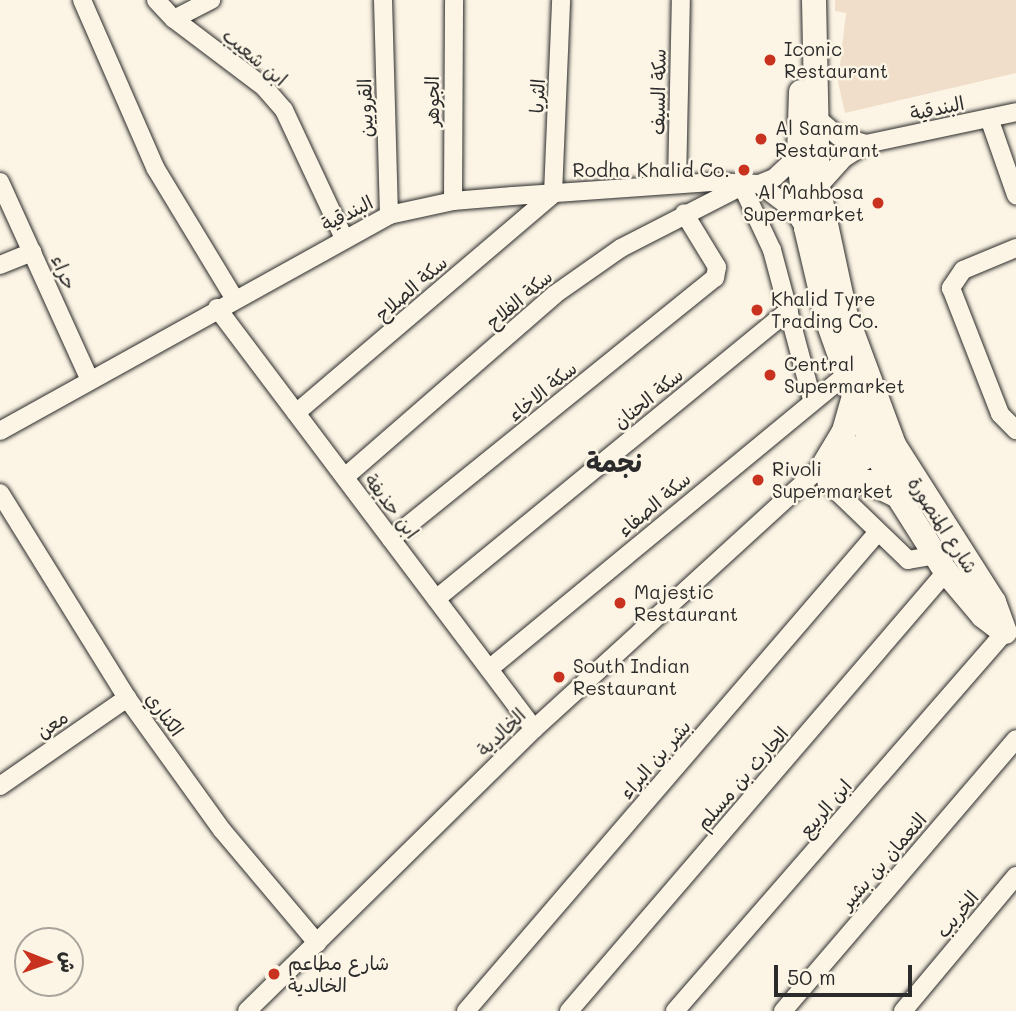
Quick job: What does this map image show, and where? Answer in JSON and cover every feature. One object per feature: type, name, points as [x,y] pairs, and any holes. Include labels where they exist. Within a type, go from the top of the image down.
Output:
[{"type":"main road","name":"شارع المنصورة","points":[[814,0],[818,187],[845,313],[881,442],[898,496],[940,563],[983,616],[1011,637]]},
{"type":"main road","name":"شارع المنصورة","points":[[813,48],[803,68],[799,155],[806,228],[828,322],[850,386],[881,442],[994,602],[1011,637]]},
{"type":"main road","points":[[850,386],[844,431],[829,474],[869,482],[898,496]]},
{"type":"street","points":[[82,0],[156,169],[234,298]]},
{"type":"street","name":"ابن شعيب","points":[[156,0],[174,19],[264,87],[284,110],[344,238]]},
{"type":"street","points":[[174,19],[211,0]]},
{"type":"street","name":"القرويين","points":[[383,0],[389,215]]},
{"type":"street","name":"الجوهر","points":[[453,201],[454,0]]},
{"type":"street","name":"الثريا","points":[[553,194],[561,0]]},
{"type":"street","name":"سكة السيف","points":[[677,184],[681,0]]},
{"type":"street","name":"البندقية","points":[[818,187],[834,166],[866,144],[1016,112]]},
{"type":"street","points":[[816,117],[843,139],[866,144]]},
{"type":"street","points":[[989,118],[1016,195]]},
{"type":"street","points":[[750,185],[774,178],[799,155]]},
{"type":"street","name":"حراء","points":[[0,182],[90,380]]},
{"type":"street","name":"البندقية","points":[[0,431],[234,298],[389,215],[453,201],[677,184],[750,185]]},
{"type":"street","points":[[750,185],[792,209],[806,228]]},
{"type":"street","points":[[750,185],[772,250],[812,399]]},
{"type":"street","name":"سكة الفلاح","points":[[345,477],[554,295],[621,248],[684,213],[750,185]]},
{"type":"street","name":"سكة الصلاح","points":[[296,413],[553,194]]},
{"type":"street","name":"سكة الاخاء","points":[[391,539],[718,274],[684,213]]},
{"type":"street","points":[[1016,248],[963,270],[951,288],[1000,414],[1016,430]]},
{"type":"street","points":[[0,265],[32,252]]},
{"type":"street","name":"ابن حذيفة","points":[[217,308],[534,729]]},
{"type":"street","name":"سكة الحنان","points":[[436,599],[789,310]]},
{"type":"street","name":"سكة الصفاء","points":[[489,669],[812,399],[850,386]]},
{"type":"street","name":"الخالدية","points":[[247,1011],[534,729],[795,495],[881,442]]},
{"type":"street","points":[[829,474],[877,534],[908,560],[940,563]]},
{"type":"street","name":"الكناري","points":[[0,493],[127,698],[222,830],[317,943]]},
{"type":"street","name":"بشر بن البراء","points":[[466,1011],[877,534]]},
{"type":"street","name":"الحارث بن مسلم","points":[[569,1011],[940,563]]},
{"type":"street","name":"ابن الربيع","points":[[676,1011],[1011,637]]},
{"type":"street","name":"معن","points":[[0,786],[127,698]]},
{"type":"street","name":"النعمان بن بشير","points":[[783,1011],[1016,739]]},
{"type":"street","name":"الخريب","points":[[904,1011],[1015,878]]},
{"type":"shaded area","points":[[835,0],[1016,0],[1016,73],[845,113],[838,82],[846,13],[835,11]]},
{"type":"place","name":"Iconic Restaurant","points":[[770,60]]},
{"type":"place","name":"Al Sanam Restaurant","points":[[761,139]]},
{"type":"place","name":"Rodha Khalid Co.","points":[[744,170]]},
{"type":"place","name":"Al Mahbosa Supermarket","points":[[878,203]]},
{"type":"place","name":"Khalid Tyre Trading Co.","points":[[757,310]]},
{"type":"place","name":"Central Supermarket","points":[[770,375]]},
{"type":"place","name":"Rivoli Supermarket","points":[[758,480]]},
{"type":"place","name":"Majestic Restaurant","points":[[620,603]]},
{"type":"place","name":"South Indian Restaurant","points":[[559,677]]},
{"type":"place","name":"شارع مطاعم الخالدية","points":[[274,974]]},
{"type":"district","name":"نجمة","points":[[614,463]]}]
